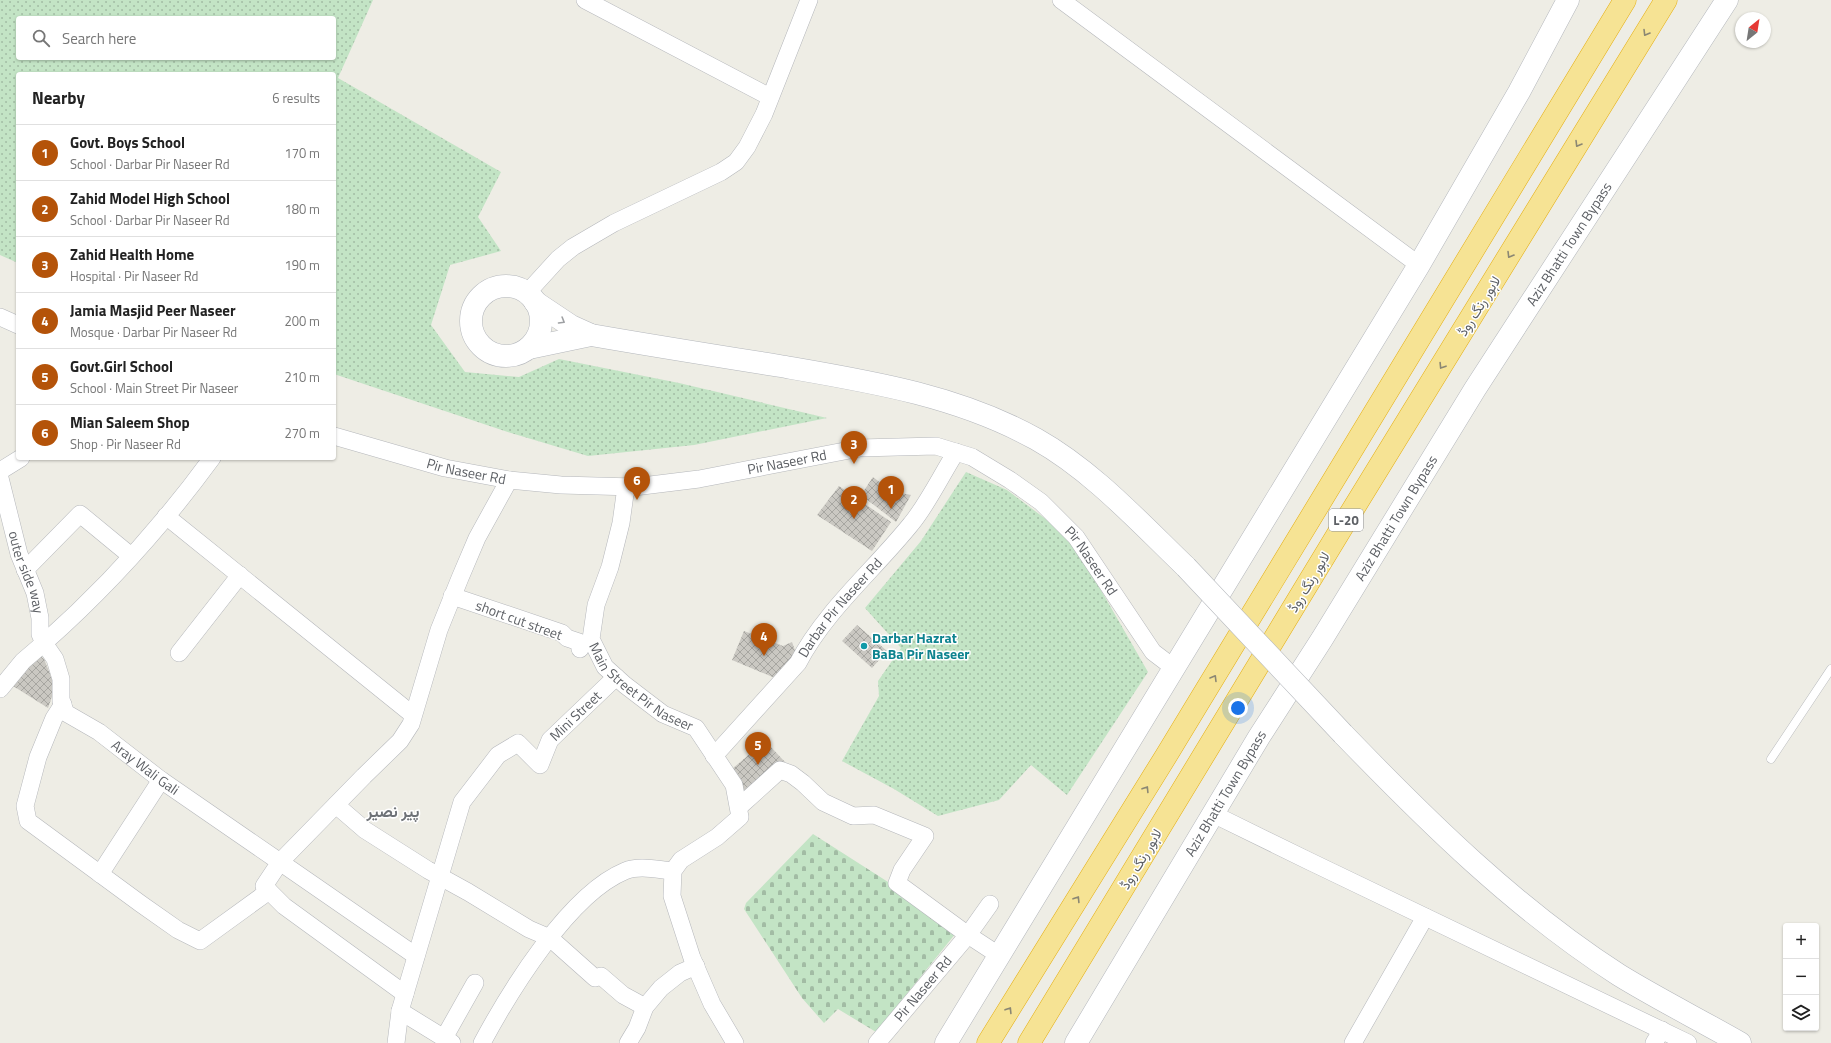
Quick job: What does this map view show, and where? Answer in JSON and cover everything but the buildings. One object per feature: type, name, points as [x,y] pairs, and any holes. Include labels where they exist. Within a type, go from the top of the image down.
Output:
[{"type":"highway","name":"L-20","points":[[988,1043],[1178,736],[1625,0]]},
{"type":"highway","name":"لاہور رنگ روڈ","points":[[1029,1043],[1346,519],[1666,0]]},
{"type":"street","points":[[585,0],[770,97]]},
{"type":"street","points":[[531,298],[552,264],[573,247],[614,223],[710,177],[736,162],[747,147],[770,97],[809,0]]},
{"type":"street","points":[[1061,0],[1419,265]]},
{"type":"street","points":[[946,1043],[1419,265],[1519,92],[1568,0]]},
{"type":"street","name":"Aziz Bhatti Town Bypass","points":[[1076,1043],[1213,814],[1474,389],[1727,0]]},
{"type":"street","points":[[531,298],[540,311],[540,326],[535,341],[519,354],[508,357],[496,355],[486,351],[475,338],[470,322],[472,311],[477,300],[485,292],[495,287],[506,286],[517,288],[571,326],[591,335],[863,380],[925,395],[965,407],[998,420],[1036,439],[1072,463],[1104,488],[1186,567],[1409,803],[1475,863],[1567,939],[1619,975],[1740,1043]]},
{"type":"street","points":[[0,317],[16,324]]},
{"type":"street","points":[[528,348],[591,335]]},
{"type":"street","name":"Pir Naseer Rd","points":[[336,437],[445,468],[509,480],[561,485],[626,487],[699,479],[860,448],[936,446],[972,457],[1010,480],[1040,502],[1076,537],[1153,652],[1174,668]]},
{"type":"street","name":"Darbar Pir Naseer Rd","points":[[714,756],[798,663],[805,650],[831,616],[912,523],[956,452]]},
{"type":"street","points":[[0,471],[18,460]]},
{"type":"street","points":[[0,689],[24,661],[131,556],[166,516],[210,460]]},
{"type":"street","name":"outer side way","points":[[0,478],[19,554],[35,593],[40,618],[40,634],[44,643]]},
{"type":"street","points":[[405,994],[284,906],[264,886],[280,862],[400,741],[411,724],[439,630],[452,596],[477,538],[509,480]]},
{"type":"street","name":"Main Street Pir Naseer","points":[[626,487],[621,523],[610,567],[596,605],[591,639],[606,667],[616,677],[663,714],[696,728],[734,786],[739,807]]},
{"type":"street","points":[[26,570],[80,514],[131,556]]},
{"type":"street","points":[[166,516],[413,715]]},
{"type":"street","points":[[180,653],[240,575]]},
{"type":"street","name":"short cut street","points":[[452,596],[562,633],[567,638],[579,642],[580,649]]},
{"type":"street","points":[[44,643],[55,660],[61,679],[61,700],[63,704],[54,718],[38,757],[25,806],[28,821],[178,930],[200,941],[269,891]]},
{"type":"street","name":"Mini Street","points":[[439,876],[462,802],[498,756],[518,743],[540,765],[550,740],[616,677]]},
{"type":"street","name":"Aray Wali Gali","points":[[63,704],[66,713],[99,732],[161,780],[416,956]]},
{"type":"street","points":[[735,1043],[712,1004],[696,966],[672,896],[673,871],[682,860],[717,837],[740,817],[739,807],[780,770],[797,778],[823,802],[853,816],[874,815],[925,836],[902,870],[897,883],[968,935],[1000,956]]},
{"type":"street","points":[[100,874],[161,780]]},
{"type":"street","points":[[336,805],[365,830],[439,876],[529,929],[550,938],[595,978],[601,976],[623,995],[645,1007]]},
{"type":"street","points":[[1213,814],[1425,917],[1658,1037],[1688,1043]]},
{"type":"street","points":[[482,1043],[501,1006],[550,938],[574,910],[595,889],[626,871],[645,869],[673,871]]},
{"type":"street","points":[[396,1043],[400,1011],[439,876]]},
{"type":"street","name":"Pir Naseer Rd","points":[[877,1043],[968,935],[990,904]]},
{"type":"street","points":[[1353,1043],[1425,917]]},
{"type":"street","points":[[628,1043],[637,1028],[645,1007],[661,988],[680,973],[696,966]]},
{"type":"street","points":[[400,1011],[448,1041],[475,983]]},
{"type":"lane","points":[[1771,759],[1831,669]]},
{"type":"green space","points":[[0,0],[373,0],[338,78],[501,172],[478,217],[501,251],[450,265],[431,325],[465,372],[519,377],[559,359],[679,383],[827,418],[694,445],[588,456],[511,433],[336,375],[336,72],[16,72],[16,262],[0,255]]},
{"type":"green space","points":[[966,472],[1007,490],[1071,538],[1148,672],[1067,795],[1031,765],[999,800],[938,816],[894,789],[842,761],[879,696],[878,681],[901,648],[865,608],[921,541]]},
{"type":"green space","points":[[813,834],[960,928],[876,1032],[838,1009],[824,1023],[802,998],[744,909],[746,903]]},
{"type":"place","name":"Zahid Health Home","points":[[854,464]]},
{"type":"place","name":"Mian Saleem Shop","points":[[637,500]]},
{"type":"place","name":"Govt. Boys School","points":[[891,509]]},
{"type":"place","name":"Zahid Model High School","points":[[854,519]]},
{"type":"place","name":"Darbar Hazrat BaBa Pir Naseer","points":[[864,646]]},
{"type":"place","name":"Jamia Masjid Peer Naseer","points":[[764,656]]},
{"type":"place","name":"Govt.Girl School","points":[[758,765]]},
{"type":"district","name":"پیر نصیر","points":[[393,811]]}]
